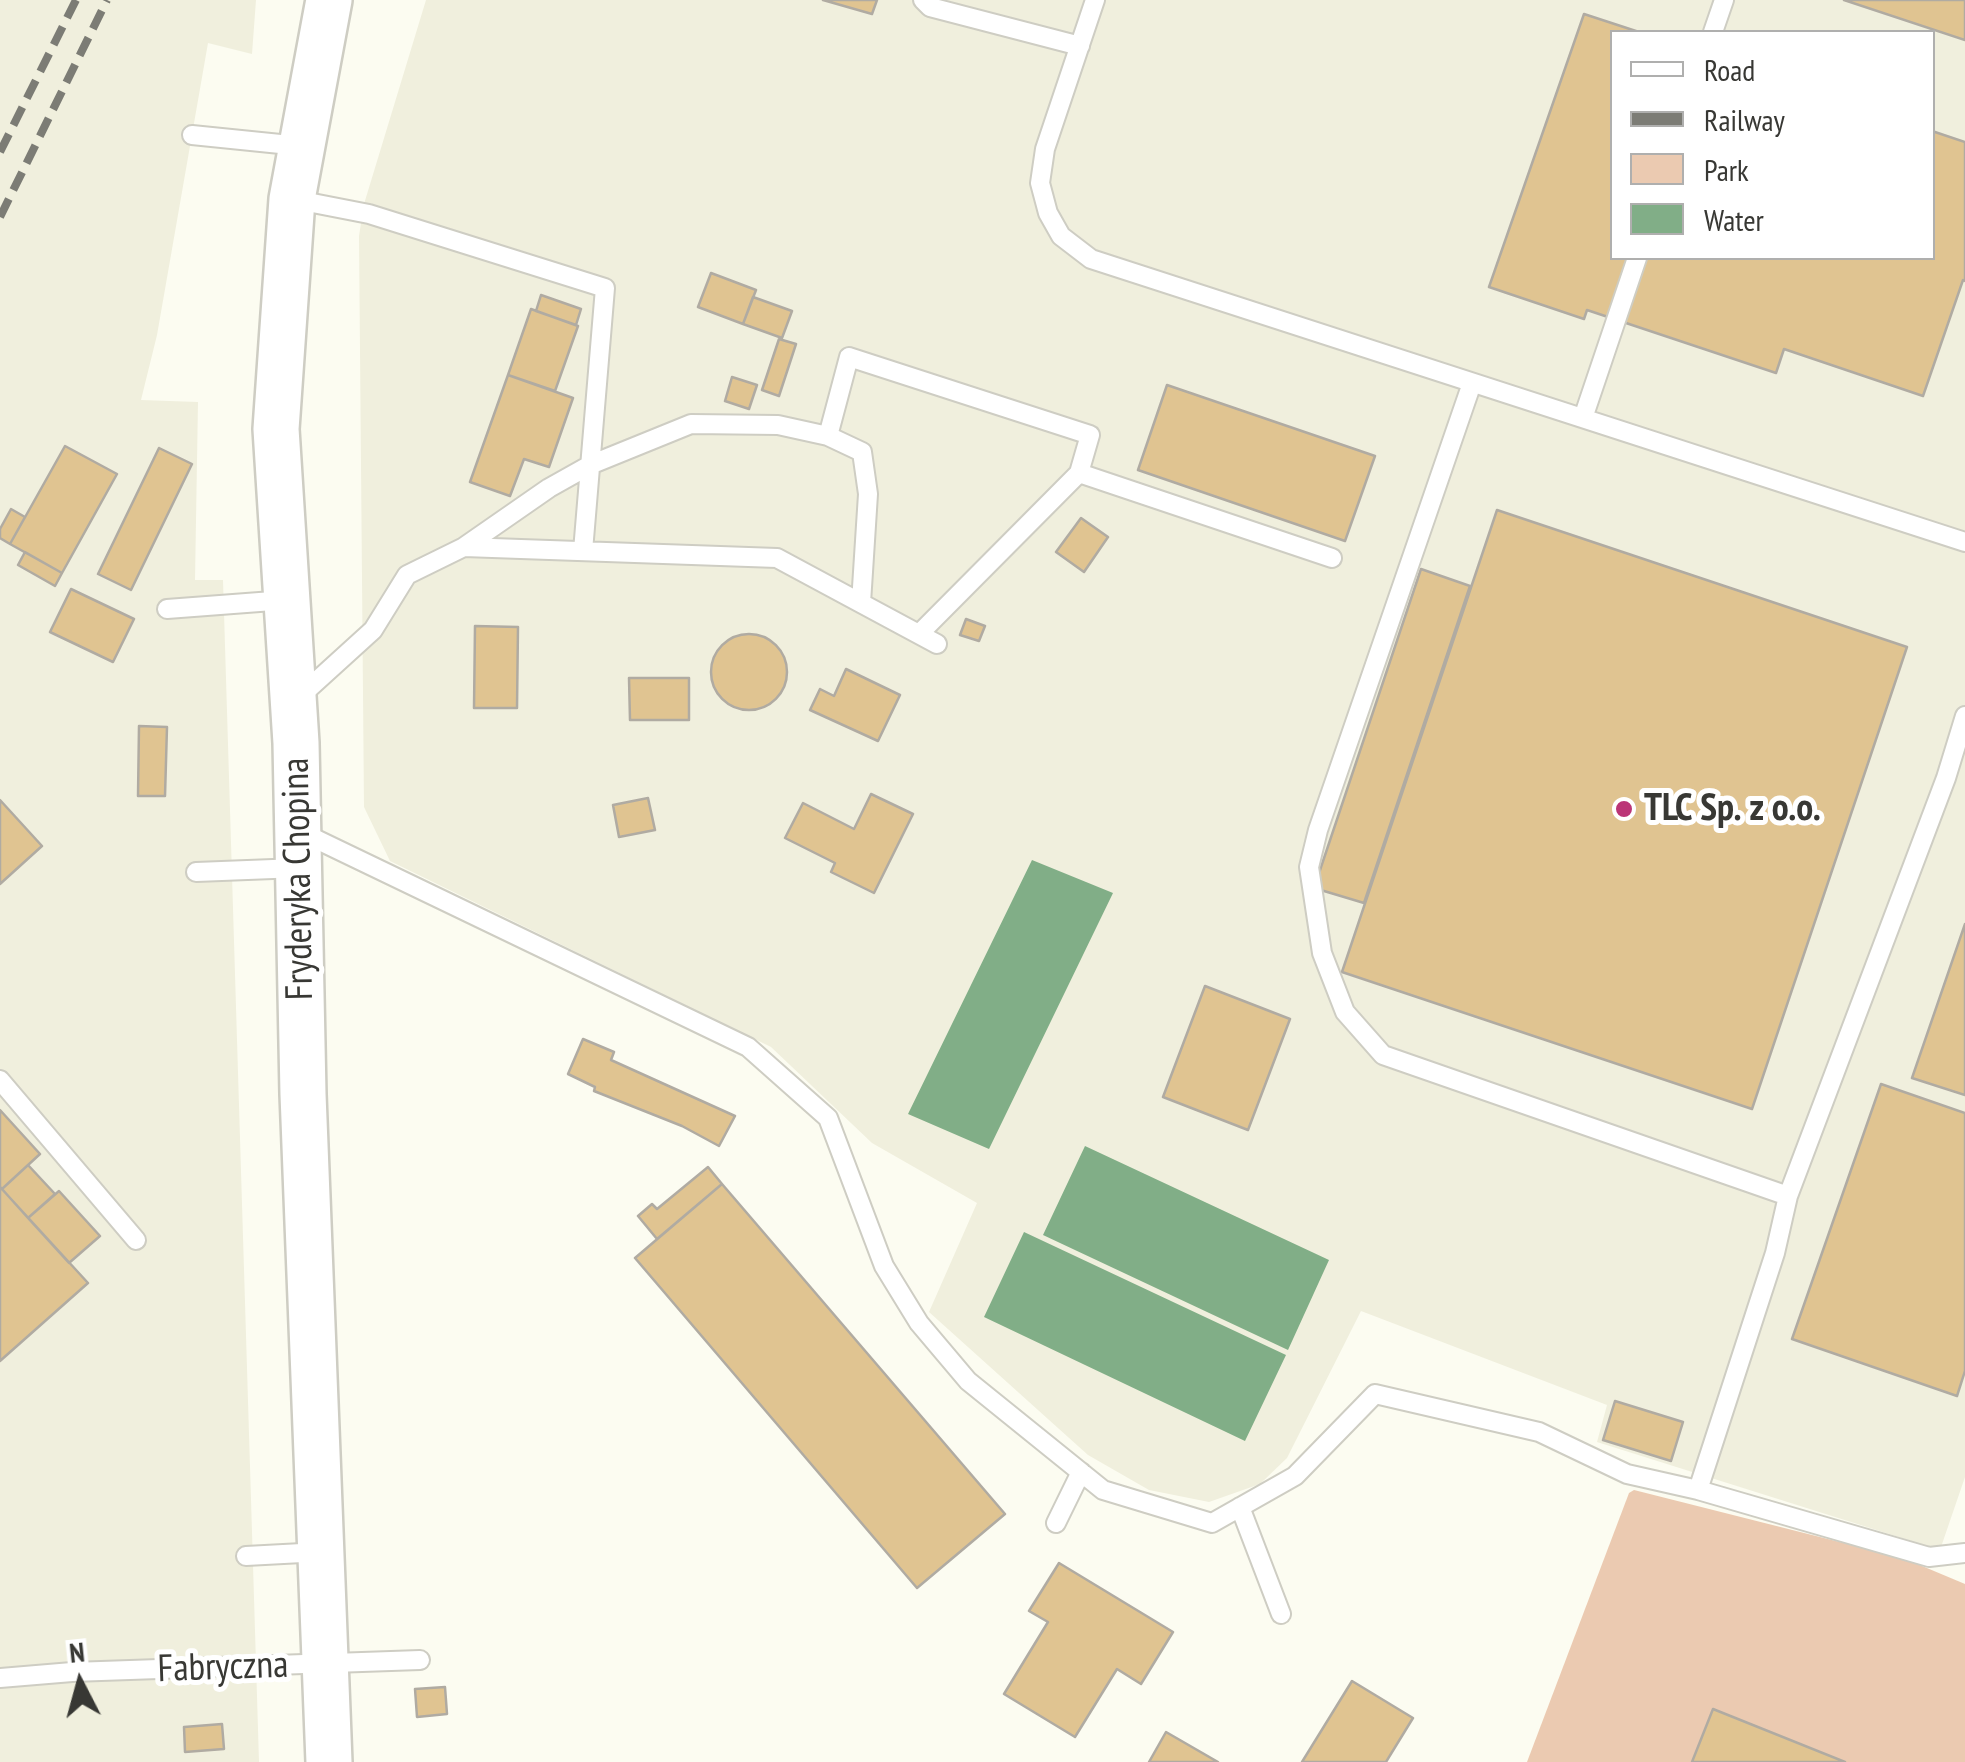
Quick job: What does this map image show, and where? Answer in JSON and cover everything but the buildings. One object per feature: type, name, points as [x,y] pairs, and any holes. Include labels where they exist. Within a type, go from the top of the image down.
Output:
[{"type":"street","name":"Fryderyka Chopina","points":[[329,0],[292,199],[276,429],[299,849],[303,1094],[329,1762]]},
{"type":"lane","points":[[923,0],[930,7],[1080,46]]},
{"type":"lane","points":[[1095,0],[1045,148],[1040,183],[1048,213],[1061,236],[1092,259],[1471,386],[1583,418],[1965,542]]},
{"type":"lane","points":[[1714,30],[1724,0]]},
{"type":"lane","points":[[192,134],[300,146]]},
{"type":"lane","points":[[292,199],[368,214],[605,288],[582,552]]},
{"type":"lane","points":[[1583,418],[1637,260]]},
{"type":"lane","points":[[828,436],[848,357],[1090,435],[1079,472],[920,634]]},
{"type":"lane","points":[[1471,386],[1318,830],[1309,867],[1322,953],[1345,1012],[1383,1055],[1788,1196]]},
{"type":"lane","points":[[293,703],[374,630],[407,575],[464,547],[549,488],[590,465],[691,424],[778,425],[828,436],[862,452],[868,494],[861,603]]},
{"type":"lane","points":[[1079,472],[1332,558]]},
{"type":"lane","points":[[464,547],[777,558],[937,644]]},
{"type":"lane","points":[[167,609],[287,600]]},
{"type":"lane","points":[[1698,1490],[1776,1253],[1788,1196],[1946,778],[1965,716]]},
{"type":"lane","points":[[196,872],[299,849],[748,1047],[828,1118],[884,1266],[920,1324],[968,1381],[1103,1490],[1212,1523],[1295,1476],[1376,1394],[1540,1432],[1627,1474],[1698,1490],[1929,1557],[1965,1553]]},
{"type":"lane","points":[[0,1080],[136,1240]]},
{"type":"lane","points":[[1056,1523],[1081,1472]]},
{"type":"lane","points":[[1240,1507],[1281,1614]]},
{"type":"lane","points":[[246,1556],[322,1552]]},
{"type":"lane","name":"Fabryczna","points":[[0,1678],[420,1660]]},
{"type":"shaded area","points":[[0,0],[256,0],[252,54],[208,43],[157,335],[141,400],[198,402],[195,580],[223,580],[259,1762],[0,1762]]},
{"type":"shaded area","points":[[426,0],[1965,0],[1965,1477],[1940,1550],[1597,1442],[1607,1405],[1361,1311],[1287,1458],[1260,1484],[1209,1502],[1149,1490],[1088,1455],[929,1312],[977,1203],[872,1143],[771,1047],[390,861],[364,807],[359,236],[364,204]]},
{"type":"green space","points":[[1634,1490],[1903,1558],[1965,1584],[1965,1762],[1527,1762],[1629,1493]]},
{"type":"water","points":[[1032,860],[1113,893],[989,1149],[908,1114]]},
{"type":"water","points":[[1085,1146],[1329,1260],[1288,1350],[1043,1235]]},
{"type":"water","points":[[1024,1232],[1286,1355],[1245,1441],[984,1317]]},
{"type":"railway","points":[[0,152],[76,0]]},
{"type":"railway","points":[[0,217],[107,0]]},
{"type":"place","name":"TLC Sp. z o.o.","points":[[1624,809]]}]
